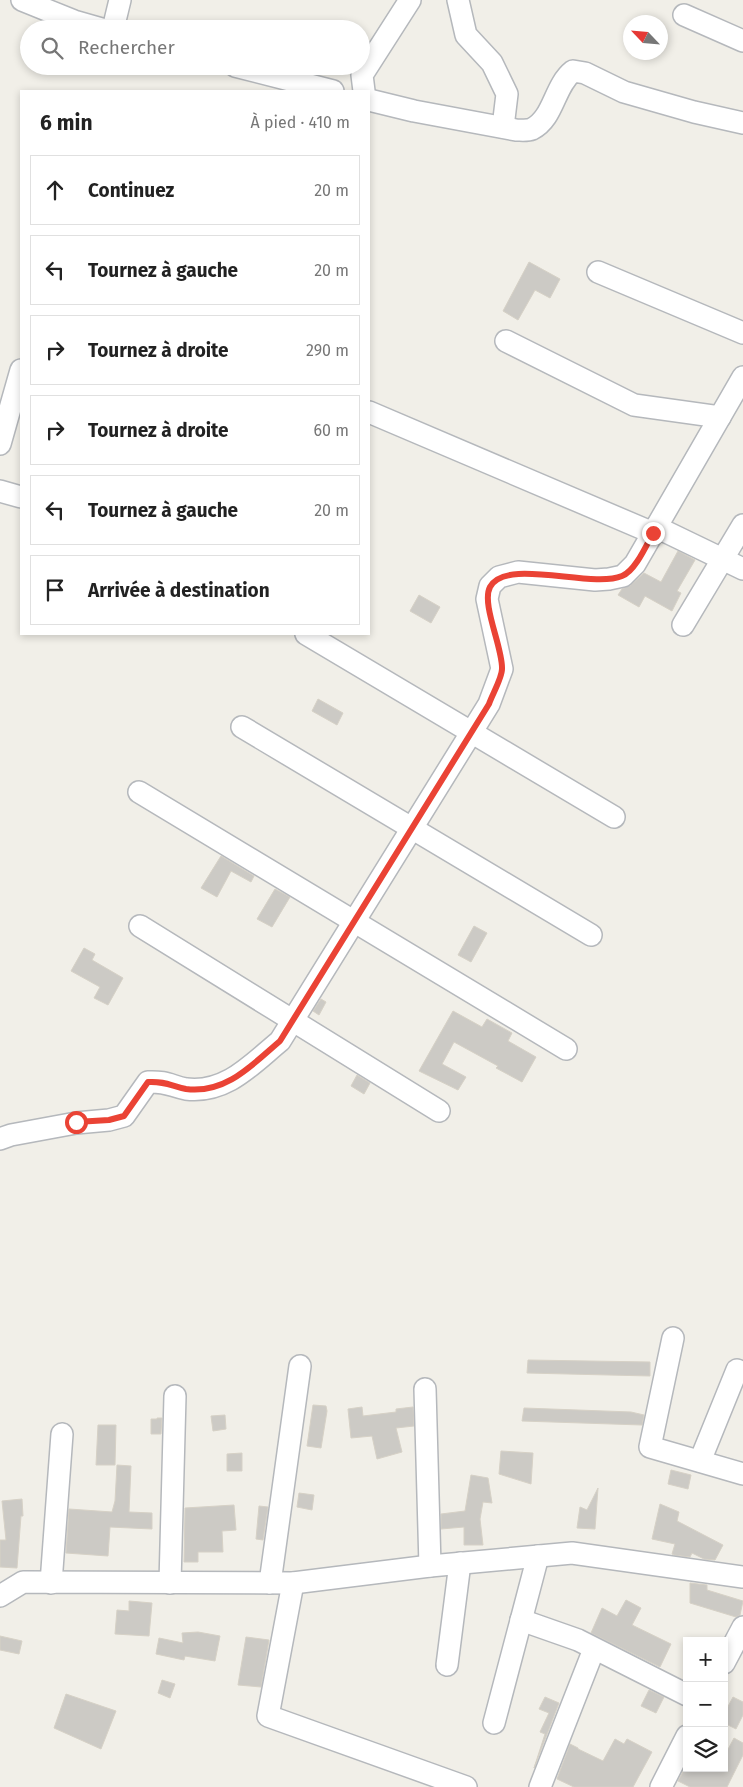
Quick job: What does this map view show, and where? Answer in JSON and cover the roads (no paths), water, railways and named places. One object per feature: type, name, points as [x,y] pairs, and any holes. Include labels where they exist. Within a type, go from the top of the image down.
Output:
[{"type":"street","points":[[22,0],[72,20]]},
{"type":"street","points":[[115,20],[120,0]]},
{"type":"street","points":[[370,62],[410,0]]},
{"type":"street","points":[[458,0],[466,35],[492,63],[507,94],[503,127]]},
{"type":"street","points":[[684,15],[743,41]]},
{"type":"street","points":[[370,100],[414,111],[516,130],[530,130],[540,123],[549,111],[565,77],[573,71],[585,73],[624,92],[694,112],[743,123]]},
{"type":"street","points":[[270,75],[329,90]]},
{"type":"street","points":[[362,75],[364,90]]},
{"type":"street","points":[[598,272],[743,333]]},
{"type":"street","points":[[506,342],[634,405],[720,417]]},
{"type":"street","points":[[0,444],[20,374]]},
{"type":"street","points":[[0,1138],[76,1122],[109,1120],[124,1116],[148,1082],[162,1081],[185,1088],[208,1089],[232,1080],[280,1041],[489,704],[502,669],[487,599],[490,586],[499,577],[518,572],[595,580],[623,576],[635,564],[743,376]]},
{"type":"street","points":[[370,412],[654,530],[743,569]]},
{"type":"street","points":[[0,491],[20,497]]},
{"type":"street","points":[[684,624],[743,525]]},
{"type":"street","points":[[308,635],[614,817]]},
{"type":"street","points":[[242,727],[591,934]]},
{"type":"street","points":[[139,792],[566,1049]]},
{"type":"street","points":[[140,926],[439,1111]]},
{"type":"street","points":[[673,1338],[650,1447],[743,1474]]},
{"type":"street","points":[[270,1583],[300,1366]]},
{"type":"street","points":[[700,1461],[738,1370]]},
{"type":"street","points":[[425,1389],[430,1566]]},
{"type":"street","points":[[170,1582],[175,1396]]},
{"type":"street","points":[[51,1582],[62,1434]]},
{"type":"street","points":[[0,1596],[23,1582],[293,1583],[430,1566],[572,1553],[743,1577]]},
{"type":"street","points":[[494,1723],[538,1556]]},
{"type":"street","points":[[448,1665],[460,1563]]},
{"type":"street","points":[[293,1583],[268,1716],[466,1787]]},
{"type":"street","points":[[521,1620],[578,1640],[683,1693]]},
{"type":"street","points":[[733,1657],[743,1627]]},
{"type":"street","points":[[540,1787],[594,1649]]},
{"type":"street","points":[[661,1787],[683,1744]]}]
